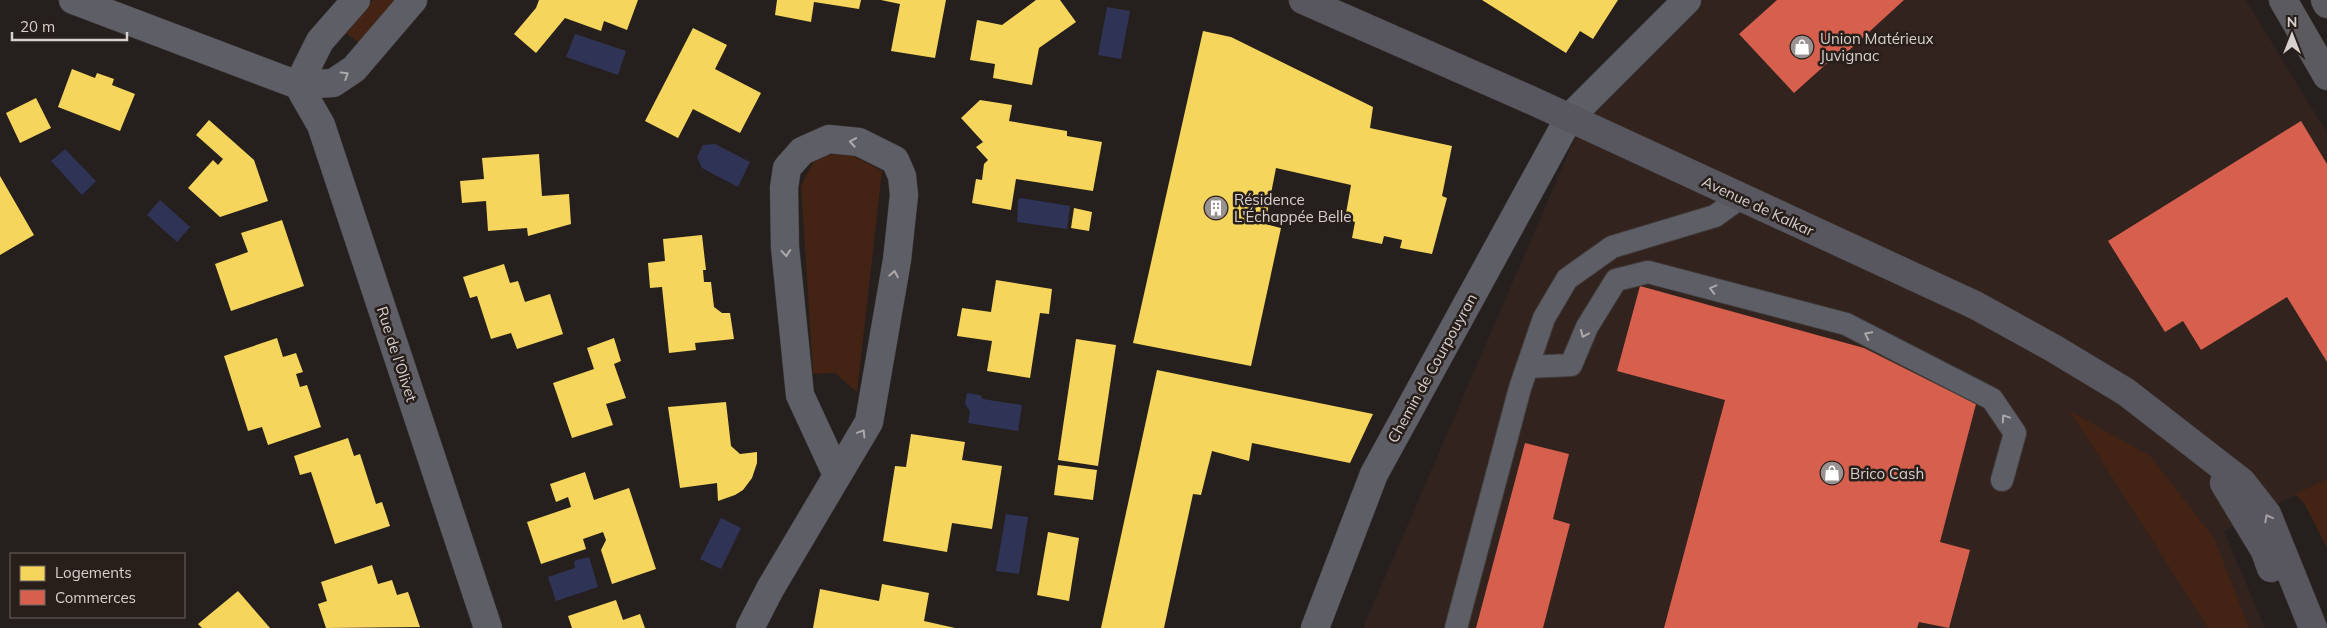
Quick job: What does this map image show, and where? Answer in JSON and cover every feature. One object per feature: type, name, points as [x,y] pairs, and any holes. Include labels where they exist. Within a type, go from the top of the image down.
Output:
[{"type":"highway","points":[[2283,0],[2327,76]]},
{"type":"highway","points":[[2324,0],[2327,4]]},
{"type":"street","points":[[73,0],[298,84],[333,83],[354,69],[413,0]]},
{"type":"street","points":[[298,84],[320,41],[356,0]]},
{"type":"street","name":"Avenue de Kalkar","points":[[1303,0],[1569,118],[1975,305],[2126,392],[2242,482],[2267,514],[2313,628]]},
{"type":"street","name":"Chemin de Courpouyran","points":[[1315,628],[1374,474],[1569,118],[1687,0]]},
{"type":"street","name":"Rue de l'Olivet","points":[[298,84],[321,125],[488,628]]},
{"type":"street","points":[[750,628],[770,589],[838,475],[869,422],[897,260],[904,195],[902,176],[895,160],[859,142],[829,139],[802,151],[787,168],[784,188],[785,247],[800,395],[838,475]]},
{"type":"street","name":"Avenue de Kalkar","points":[[2194,444],[2229,490],[2265,551],[2294,628]]},
{"type":"lane","points":[[1456,628],[1527,367],[1544,318],[1567,279],[1612,247],[1715,216],[1740,198]]},
{"type":"lane","points":[[1527,367],[1571,365],[1587,327],[1616,280],[1648,272],[1846,324],[1992,399],[2015,433],[2002,480]]},
{"type":"shaded area","points":[[373,0],[401,0],[363,46],[345,32]]},
{"type":"shaded area","points":[[1687,0],[2246,0],[2327,133],[2327,479],[2224,531],[2265,628],[1363,628],[1598,85]]},
{"type":"shaded area","points":[[848,153],[882,171],[857,392],[835,373],[813,374],[801,185],[817,156]]},
{"type":"shaded area","points":[[2070,411],[2150,456],[2214,538],[2249,628],[2208,628]]},
{"type":"shaded area","points":[[2327,479],[2327,548],[2304,503],[2295,494]]},
{"type":"water","points":[[1107,7],[1130,11],[1121,59],[1098,55]]},
{"type":"water","points":[[575,34],[626,51],[618,75],[566,57]]},
{"type":"water","points":[[715,144],[750,162],[738,187],[702,168],[697,157],[703,145]]},
{"type":"water","points":[[65,149],[96,181],[82,195],[51,161]]},
{"type":"water","points":[[1021,198],[1070,206],[1067,229],[1017,222],[1018,200]]},
{"type":"water","points":[[160,200],[190,227],[177,242],[147,215]]},
{"type":"water","points":[[967,393],[980,395],[983,399],[1022,405],[1018,431],[968,423],[970,411],[965,404]]},
{"type":"water","points":[[1006,514],[1028,517],[1019,574],[996,571]]},
{"type":"water","points":[[721,518],[741,528],[721,569],[700,559]]},
{"type":"water","points":[[589,557],[598,587],[556,601],[548,577],[575,568],[574,561]]},
{"type":"building: Logements","points":[[539,0],[638,0],[627,30],[604,21],[601,31],[565,18],[536,53],[514,34],[536,8]]},
{"type":"building: Logements","points":[[777,0],[861,0],[859,9],[814,2],[811,22],[775,15]]},
{"type":"building: Logements","points":[[881,0],[946,0],[935,58],[891,51],[900,4]]},
{"type":"building: Logements","points":[[1036,0],[1060,0],[1076,22],[1039,48],[1032,85],[993,78],[995,64],[970,60],[977,20],[1002,25]]},
{"type":"building: Logements","points":[[1482,0],[1618,0],[1593,39],[1580,31],[1566,53]]},
{"type":"building: Logements","points":[[693,28],[727,45],[715,69],[761,93],[740,133],[693,109],[678,138],[645,121]]},
{"type":"building: Logements","name":"Résidence L'Échappée Belle","points":[[1203,31],[1231,37],[1373,107],[1370,128],[1452,146],[1442,196],[1447,198],[1432,254],[1400,248],[1402,240],[1384,236],[1382,244],[1352,238],[1355,222],[1345,219],[1351,185],[1276,168],[1265,224],[1281,228],[1251,366],[1133,343]]},
{"type":"building: Logements","points":[[72,69],[95,78],[97,73],[114,79],[112,85],[135,94],[120,131],[58,107]]},
{"type":"building: Logements","points":[[36,98],[51,128],[20,143],[6,113]]},
{"type":"building: Logements","points":[[980,100],[1012,105],[1009,121],[1067,131],[1067,136],[1102,142],[1093,191],[1016,179],[1011,210],[972,203],[976,179],[982,180],[984,164],[988,160],[976,147],[983,142],[961,118]]},
{"type":"building: Logements","points":[[209,120],[254,160],[268,201],[220,217],[188,188],[213,160],[218,165],[223,159],[196,135]]},
{"type":"building: Logements","points":[[539,154],[542,196],[569,194],[571,224],[528,236],[527,228],[488,231],[486,201],[462,203],[460,181],[484,179],[482,158]]},
{"type":"building: Logements","points":[[0,176],[34,235],[0,255]]},
{"type":"building: Logements","points":[[1074,208],[1092,212],[1089,231],[1071,228]]},
{"type":"building: Logements","points":[[282,220],[304,286],[231,311],[215,264],[248,252],[241,233]]},
{"type":"building: Logements","points":[[702,235],[706,270],[703,270],[704,282],[711,282],[714,307],[722,313],[730,313],[734,339],[695,343],[696,350],[669,353],[662,287],[650,288],[648,263],[665,261],[663,239]]},
{"type":"building: Logements","points":[[504,264],[510,283],[518,281],[525,302],[550,294],[563,334],[517,349],[511,333],[491,339],[477,296],[470,298],[463,277]]},
{"type":"building: Logements","points":[[996,280],[1052,289],[1049,314],[1040,313],[1030,378],[987,371],[992,341],[957,336],[962,308],[991,312]]},
{"type":"building: Logements","points":[[277,338],[283,357],[296,353],[303,372],[296,374],[300,387],[307,385],[321,427],[268,445],[262,427],[248,431],[224,356]]},
{"type":"building: Logements","points":[[614,338],[621,361],[614,364],[626,398],[606,404],[613,425],[572,438],[553,383],[594,369],[587,348]]},
{"type":"building: Logements","points":[[1076,339],[1116,345],[1098,466],[1058,460]]},
{"type":"building: Logements","points":[[1157,370],[1373,414],[1350,463],[1252,443],[1249,461],[1212,451],[1201,495],[1193,494],[1164,628],[1101,628]]},
{"type":"building: Logements","points":[[726,402],[731,446],[740,454],[757,452],[757,463],[752,478],[743,490],[718,501],[717,483],[680,488],[668,407]]},
{"type":"building: Logements","points":[[911,434],[965,442],[962,460],[1002,466],[992,529],[952,523],[947,552],[883,541],[895,466],[906,467]]},
{"type":"building: Logements","points":[[348,438],[354,456],[360,454],[376,504],[382,502],[390,526],[335,544],[311,472],[300,475],[294,456]]},
{"type":"building: Logements","points":[[1058,465],[1097,470],[1093,500],[1054,495]]},
{"type":"building: Logements","points":[[585,472],[594,500],[629,488],[656,569],[612,584],[601,550],[606,540],[603,532],[583,539],[586,549],[541,564],[527,522],[571,507],[568,497],[556,502],[550,484]]},
{"type":"building: Logements","points":[[1048,532],[1079,538],[1069,601],[1037,595]]},
{"type":"building: Logements","points":[[372,565],[378,584],[392,580],[397,595],[408,592],[420,627],[326,628],[318,604],[327,601],[321,582]]},
{"type":"building: Logements","points":[[882,584],[929,593],[924,621],[955,628],[813,628],[820,589],[879,601]]},
{"type":"building: Logements","points":[[238,591],[270,628],[202,628],[198,624]]},
{"type":"building: Logements","points":[[616,600],[623,620],[640,614],[645,628],[572,628],[568,616]]},
{"type":"building: Commerces","name":"Union Matérieux Juvignac","points":[[1777,0],[1904,0],[1846,53],[1843,49],[1794,93],[1739,34]]},
{"type":"building: Commerces","points":[[2301,121],[2327,164],[2327,362],[2287,297],[2201,350],[2183,321],[2165,332],[2108,241]]},
{"type":"building: Commerces","name":"Brico Cash","points":[[1640,286],[1864,348],[1976,404],[1940,542],[1970,550],[1949,628],[1919,622],[1917,628],[1664,628],[1725,400],[1617,371]]},
{"type":"building: Commerces","points":[[1525,443],[1569,454],[1553,519],[1570,524],[1543,628],[1476,628]]},
{"type":"place","name":"Union Matérieux Juvignac","points":[[1802,47]]},
{"type":"place","name":"Résidence L'Échappée Belle","points":[[1216,208]]},
{"type":"place","name":"Brico Cash","points":[[1832,473]]}]
